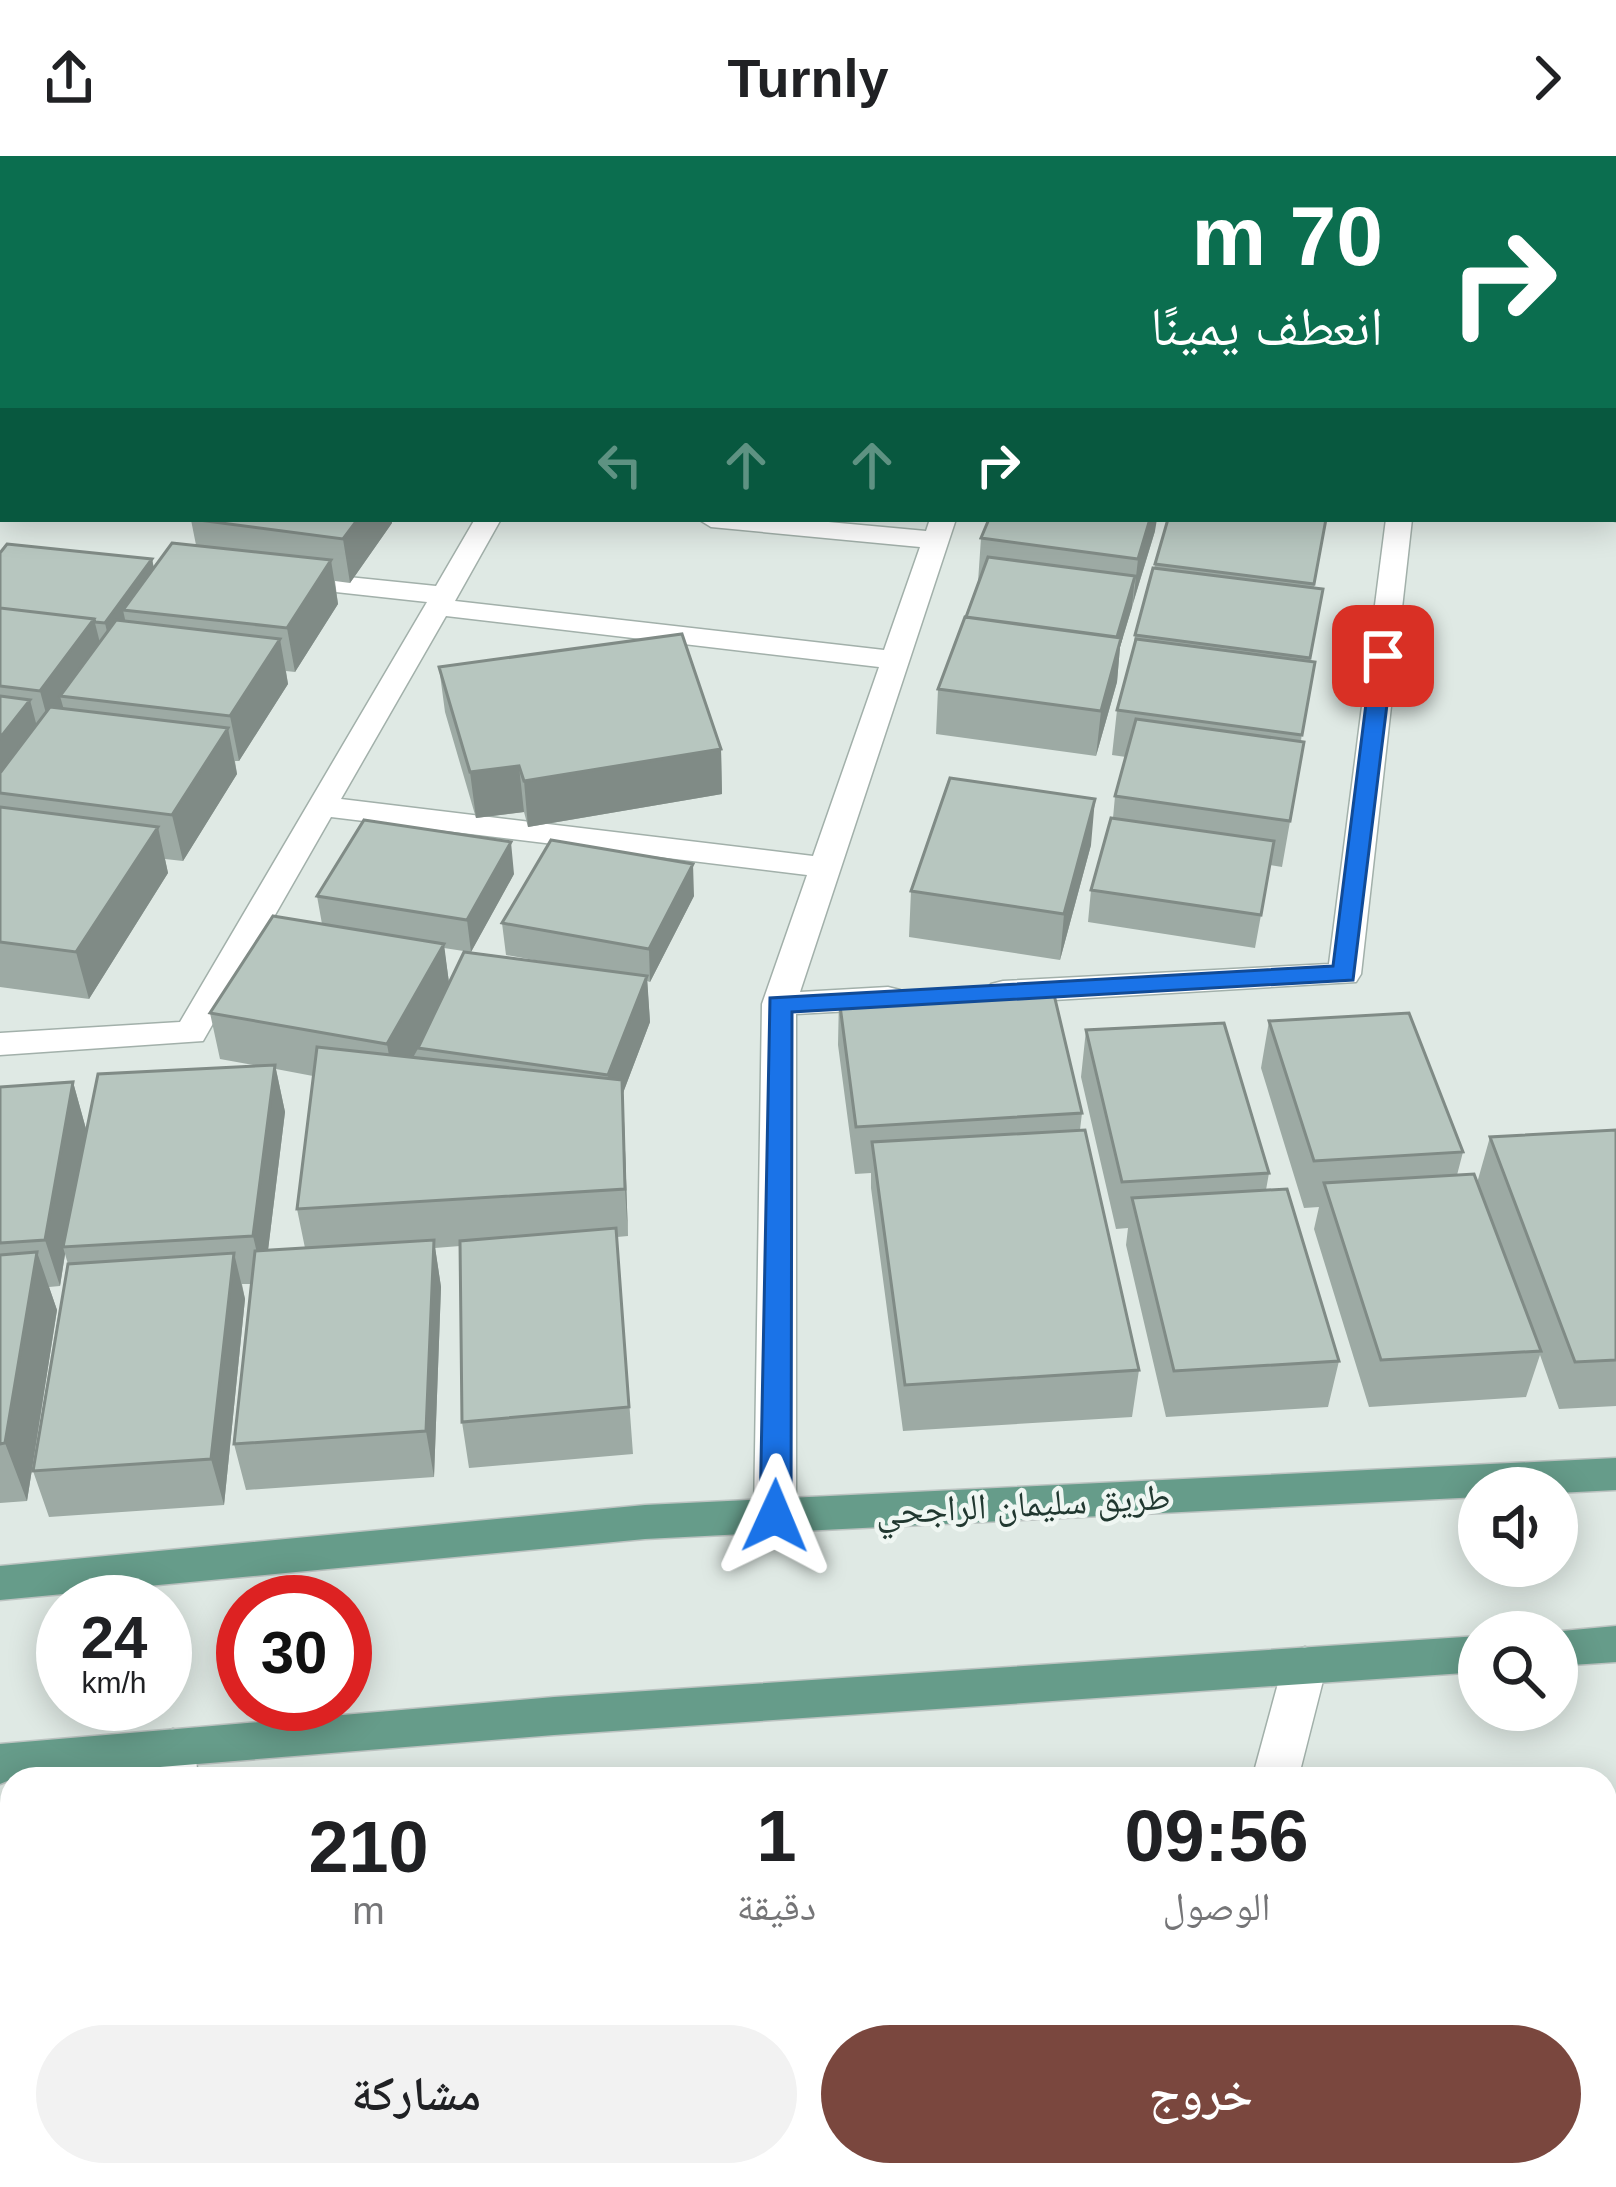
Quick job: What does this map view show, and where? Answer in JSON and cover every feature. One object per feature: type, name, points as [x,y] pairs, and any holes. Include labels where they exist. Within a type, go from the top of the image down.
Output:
[{"type":"main road","name":"طريق سليمان الراجحي","points":[[0,1583],[645,1522],[1616,1474]]},
{"type":"main road","points":[[1578,1647],[1616,1644]]},
{"type":"main road","points":[[0,1765],[174,1764],[577,1714],[1458,1655]]},
{"type":"street","points":[[0,1044],[191,1033],[486,522]]},
{"type":"street","points":[[773,522],[939,530],[779,1004],[775,1516]]},
{"type":"street","points":[[968,994],[1344,974],[1399,522]]},
{"type":"street","points":[[256,575],[896,660]]},
{"type":"street","points":[[319,806],[824,867]]},
{"type":"street","points":[[779,1004],[920,997]]},
{"type":"street","points":[[1278,1767],[1305,1665]]},
{"type":"building","points":[[214,522],[356,522],[343,539]]},
{"type":"building","points":[[988,522],[1149,522],[1138,559],[981,538]]},
{"type":"building","points":[[1167,522],[1325,522],[1314,584],[1155,564]]},
{"type":"building","points":[[172,543],[331,560],[287,628],[123,610]]},
{"type":"building","points":[[7,544],[152,559],[105,623],[95,622],[0,608],[0,553]]},
{"type":"building","points":[[988,557],[1135,576],[1117,637],[966,617]]},
{"type":"building","points":[[1153,568],[1323,589],[1310,658],[1135,635]]},
{"type":"building","points":[[0,608],[94,619],[40,691],[0,686]]},
{"type":"building","points":[[965,617],[1121,638],[1101,711],[938,689]]},
{"type":"building","points":[[116,620],[280,639],[230,716],[60,696]]},
{"type":"building","points":[[682,634],[721,749],[524,781],[519,766],[470,772],[439,667]]},
{"type":"building","points":[[1136,639],[1315,662],[1302,735],[1117,710]]},
{"type":"building","points":[[0,696],[30,700],[0,738]]},
{"type":"building","points":[[50,707],[228,728],[172,815],[0,793],[0,773]]},
{"type":"building","points":[[1136,719],[1304,742],[1290,821],[1115,796]]},
{"type":"building","points":[[950,778],[1095,799],[1064,914],[911,891]]},
{"type":"building","points":[[0,807],[158,827],[76,952],[0,942]]},
{"type":"building","points":[[1111,818],[1274,841],[1261,915],[1091,890]]},
{"type":"building","points":[[364,820],[511,842],[467,920],[317,896]]},
{"type":"building","points":[[551,840],[693,864],[649,949],[502,923]]},
{"type":"building","points":[[273,916],[444,944],[387,1044],[210,1013]]},
{"type":"building","points":[[464,952],[647,976],[608,1075],[418,1048]]},
{"type":"building","points":[[1052,986],[1082,1113],[856,1127],[839,998]]},
{"type":"building","points":[[1409,1013],[1463,1152],[1314,1161],[1269,1021]]},
{"type":"building","points":[[1224,1023],[1269,1173],[1122,1182],[1086,1030]]},
{"type":"building","points":[[317,1047],[622,1080],[625,1189],[297,1209]]},
{"type":"building","points":[[275,1065],[253,1236],[63,1247],[98,1074]]},
{"type":"building","points":[[73,1082],[45,1240],[0,1243],[0,1087]]},
{"type":"building","points":[[1085,1130],[1139,1370],[905,1385],[872,1142]]},
{"type":"building","points":[[1616,1130],[1616,1360],[1575,1362],[1490,1137]]},
{"type":"building","points":[[1474,1174],[1541,1351],[1381,1360],[1324,1183]]},
{"type":"building","points":[[1287,1189],[1339,1361],[1174,1371],[1132,1198]]},
{"type":"building","points":[[616,1228],[629,1407],[462,1422],[460,1241]]},
{"type":"building","points":[[434,1240],[426,1431],[234,1444],[255,1251]]},
{"type":"building","points":[[37,1252],[5,1443],[0,1444],[0,1255]]},
{"type":"building","points":[[234,1253],[211,1459],[33,1471],[68,1264]]},
{"type":"route","points":[[775,1516],[779,1004],[1344,974],[1383,656]]}]
